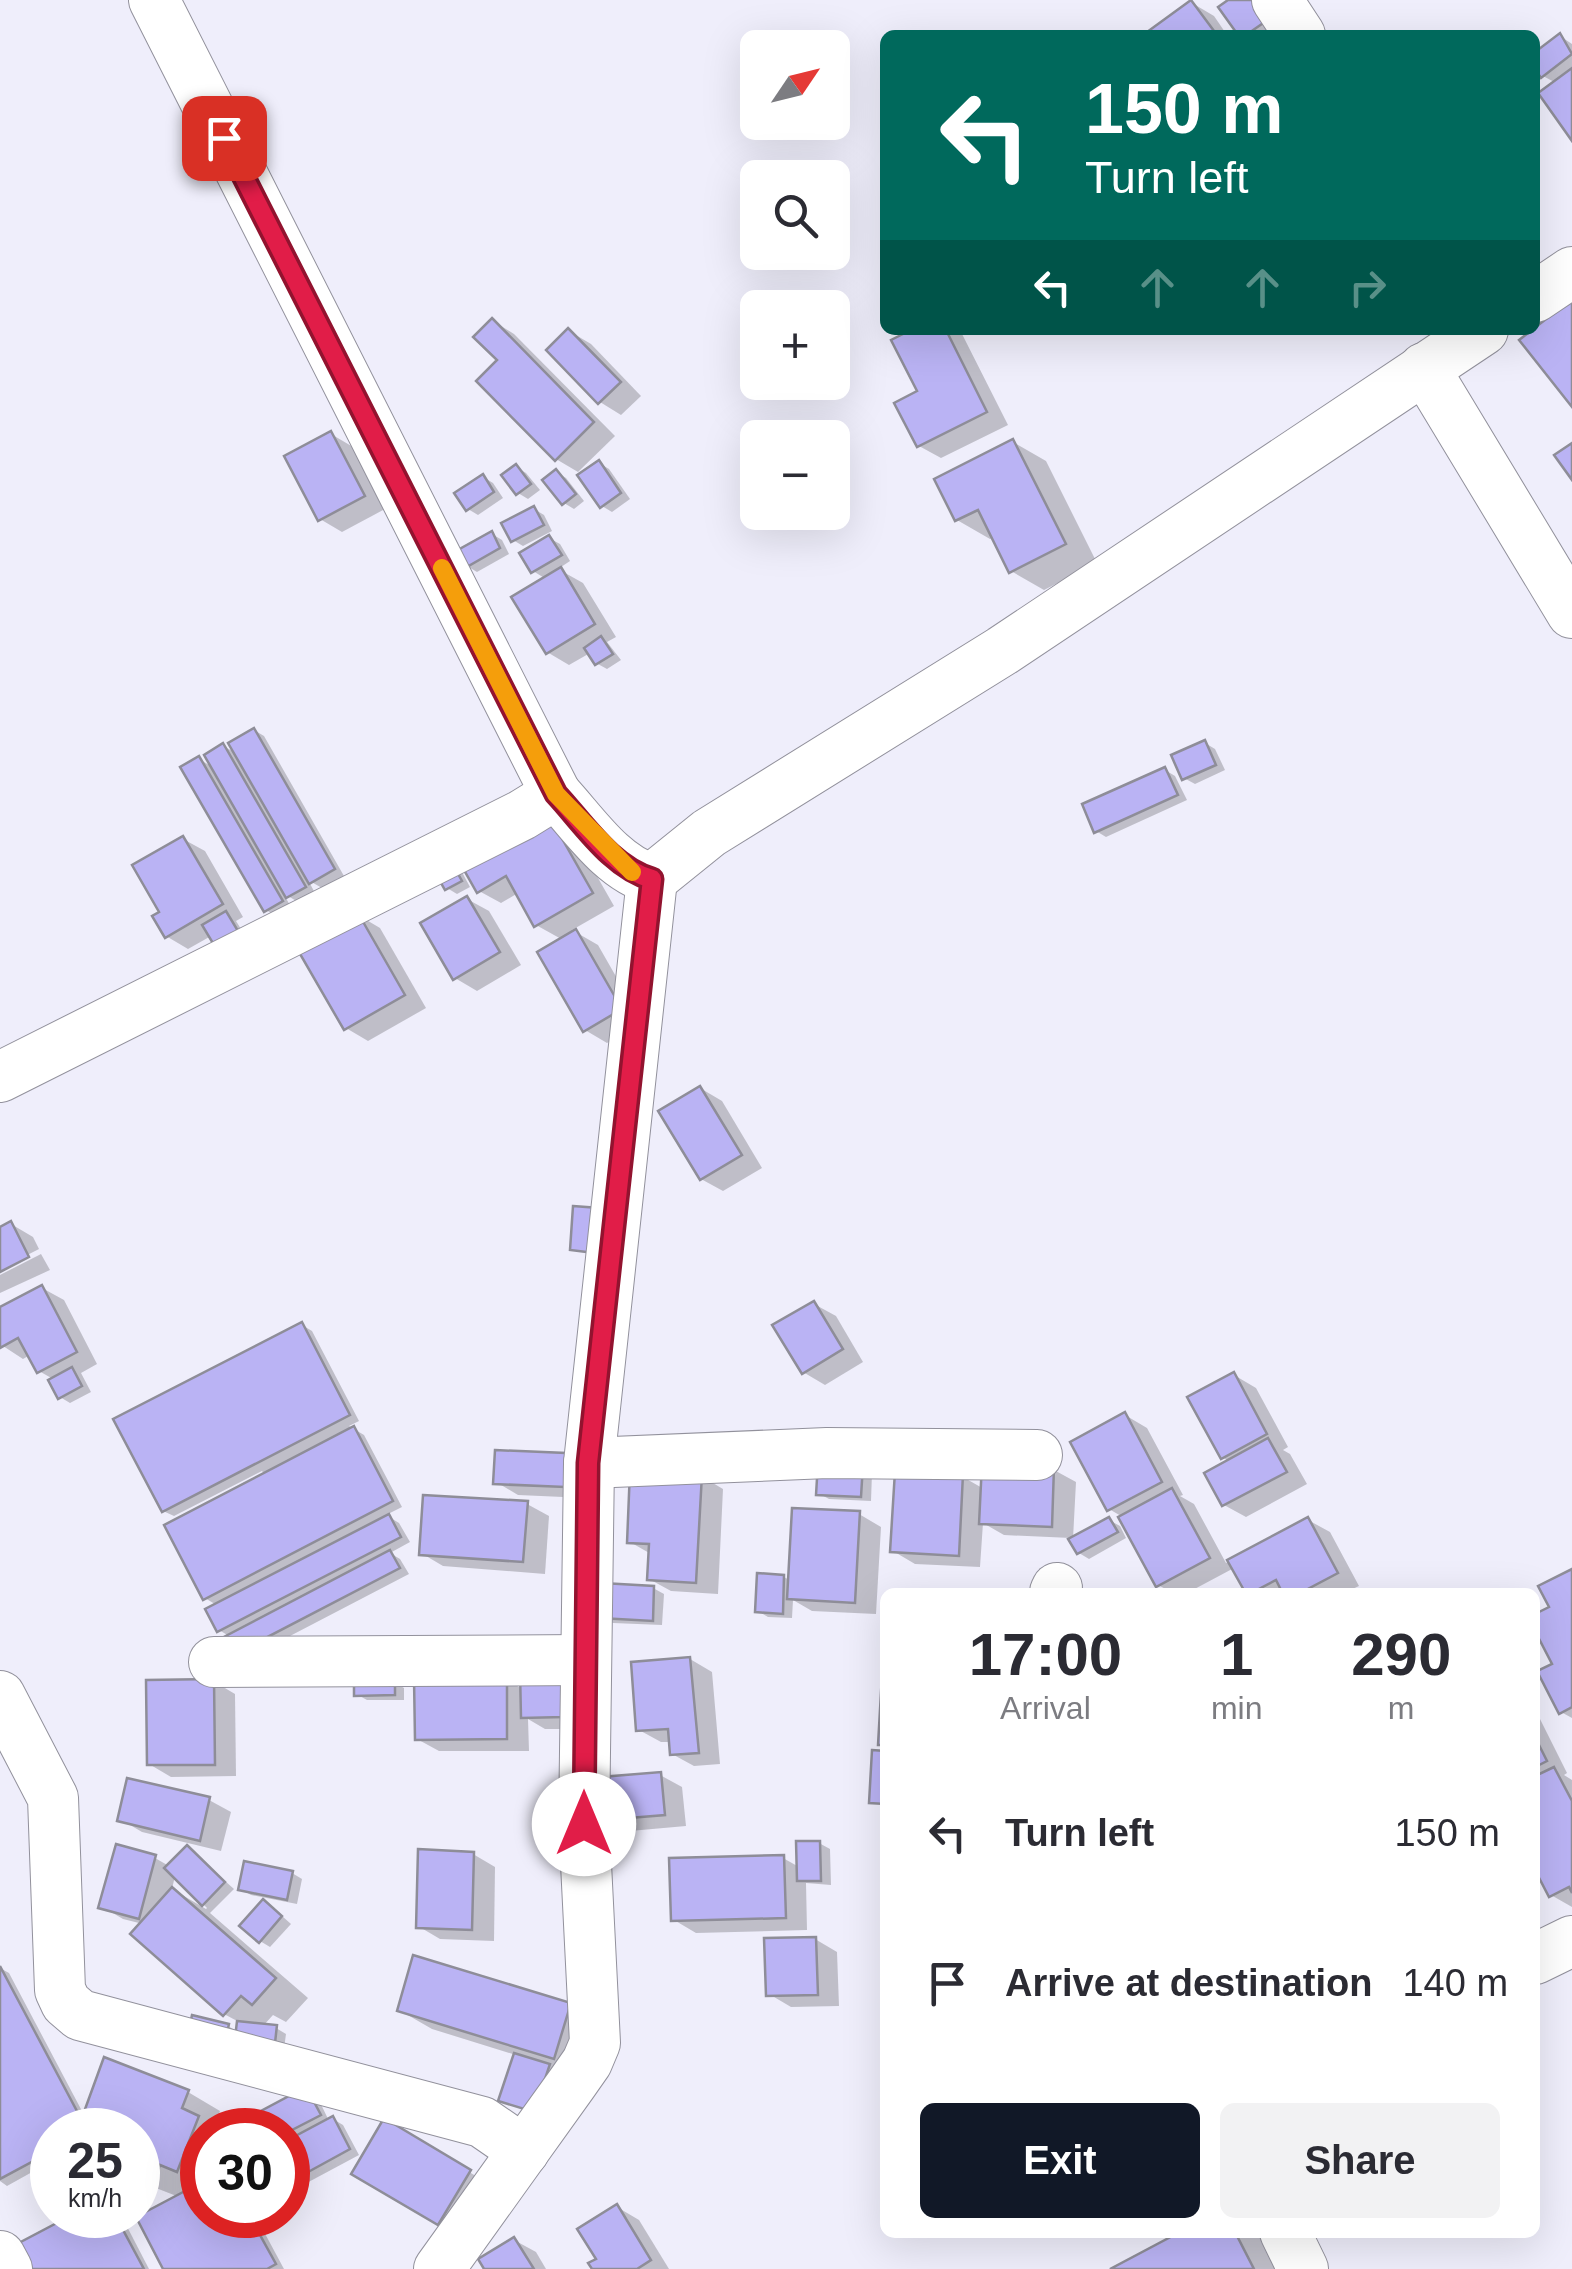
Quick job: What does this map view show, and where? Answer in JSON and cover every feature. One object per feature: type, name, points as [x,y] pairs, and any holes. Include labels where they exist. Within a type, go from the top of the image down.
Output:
[{"type":"street","points":[[154,0],[556,794],[617,859],[635,874],[652,879]]},
{"type":"street","points":[[1276,0],[1297,30]]},
{"type":"street","points":[[1540,294],[1572,272]]},
{"type":"street","points":[[438,2269],[588,2062],[595,2043],[584,1824],[588,1463],[652,879],[709,833],[1002,652],[1475,335]]},
{"type":"street","points":[[1424,368],[1572,613]]},
{"type":"street","points":[[0,1077],[556,794]]},
{"type":"street","points":[[588,1463],[827,1453],[1037,1454]]},
{"type":"street","points":[[214,1662],[586,1660]]},
{"type":"street","points":[[0,1696],[52,1798],[60,1990],[66,2003],[80,2015],[482,2122],[524,2151]]},
{"type":"street","points":[[1540,1956],[1572,1940]]},
{"type":"street","points":[[1288,2238],[1303,2269]]},
{"type":"street","points":[[0,2256],[7,2269]]},
{"type":"building","points":[[1191,0],[1213,30],[1150,30]]},
{"type":"building","points":[[1228,0],[1255,0],[1269,19],[1253,30],[1234,30],[1218,7]]},
{"type":"building","points":[[1560,33],[1572,54],[1541,78],[1540,48]]},
{"type":"building","points":[[1572,68],[1572,141],[1540,96],[1540,92]]},
{"type":"building","points":[[1572,299],[1572,407],[1519,340],[1525,335],[1540,335],[1540,324]]},
{"type":"building","points":[[492,318],[594,422],[555,461],[476,381],[497,360],[473,337]]},
{"type":"building","points":[[568,328],[621,382],[598,404],[546,350]]},
{"type":"building","points":[[901,335],[948,335],[987,412],[917,447],[894,403],[917,391],[891,340]]},
{"type":"building","points":[[331,431],[365,496],[318,521],[284,456]]},
{"type":"building","points":[[1013,439],[1066,544],[1009,573],[978,510],[955,521],[934,479]]},
{"type":"building","points":[[1572,443],[1572,480],[1554,455]]},
{"type":"building","points":[[599,460],[621,493],[600,508],[577,475]]},
{"type":"building","points":[[516,464],[531,484],[516,495],[501,475]]},
{"type":"building","points":[[556,469],[576,494],[562,505],[542,480]]},
{"type":"building","points":[[483,474],[494,492],[466,511],[454,493]]},
{"type":"building","points":[[534,506],[544,525],[511,542],[501,523]]},
{"type":"building","points":[[492,531],[500,548],[465,568],[456,551]]},
{"type":"building","points":[[549,535],[562,555],[531,573],[519,553]]},
{"type":"building","points":[[561,567],[595,624],[546,654],[511,597]]},
{"type":"building","points":[[601,636],[613,654],[595,665],[584,648]]},
{"type":"building","points":[[254,728],[335,869],[309,884],[228,743]]},
{"type":"building","points":[[1205,740],[1216,765],[1182,780],[1171,755]]},
{"type":"building","points":[[223,743],[306,887],[286,898],[204,755]]},
{"type":"building","points":[[199,756],[283,901],[264,912],[180,767]]},
{"type":"building","points":[[1165,767],[1178,795],[1094,833],[1082,804]]},
{"type":"building","points":[[552,821],[593,893],[534,927],[506,876],[477,893],[459,861]]},
{"type":"building","points":[[183,836],[223,904],[165,938],[152,916],[159,912],[132,865]]},
{"type":"building","points":[[453,865],[462,881],[445,890],[436,874]]},
{"type":"building","points":[[467,896],[500,952],[453,980],[420,923]]},
{"type":"building","points":[[226,911],[241,936],[217,950],[202,925]]},
{"type":"building","points":[[358,913],[405,995],[344,1030],[296,947]]},
{"type":"building","points":[[576,929],[622,1009],[583,1032],[537,952]]},
{"type":"building","points":[[700,1086],[742,1155],[700,1180],[658,1111]]},
{"type":"building","points":[[573,1206],[599,1208],[595,1253],[570,1250]]},
{"type":"building","points":[[11,1221],[29,1257],[0,1272],[0,1227]]},
{"type":"building","points":[[42,1285],[77,1352],[37,1373],[18,1338],[0,1348],[0,1307]]},
{"type":"building","points":[[814,1301],[843,1349],[802,1374],[772,1325]]},
{"type":"building","points":[[302,1322],[350,1415],[162,1512],[113,1419]]},
{"type":"building","points":[[72,1367],[82,1386],[58,1399],[48,1380]]},
{"type":"building","points":[[1234,1372],[1267,1434],[1221,1459],[1187,1397]]},
{"type":"building","points":[[1125,1412],[1162,1482],[1107,1511],[1070,1442]]},
{"type":"building","points":[[354,1426],[393,1501],[203,1600],[164,1525]]},
{"type":"building","points":[[1268,1438],[1287,1472],[1222,1506],[1204,1473]]},
{"type":"building","points":[[495,1450],[566,1453],[565,1487],[493,1484]]},
{"type":"building","points":[[818,1462],[863,1464],[861,1497],[816,1495]]},
{"type":"building","points":[[982,1463],[1054,1467],[1052,1527],[979,1524]]},
{"type":"building","points":[[630,1470],[702,1474],[696,1583],[647,1580],[649,1544],[627,1543]]},
{"type":"building","points":[[895,1471],[963,1474],[959,1556],[890,1552]]},
{"type":"building","points":[[1172,1488],[1210,1558],[1156,1587],[1118,1517]]},
{"type":"building","points":[[423,1495],[528,1501],[523,1562],[419,1555]]},
{"type":"building","points":[[792,1508],[860,1511],[855,1603],[787,1599]]},
{"type":"building","points":[[389,1514],[401,1537],[217,1632],[205,1609]]},
{"type":"building","points":[[1109,1517],[1118,1532],[1077,1554],[1068,1539]]},
{"type":"building","points":[[1308,1517],[1338,1573],[1310,1588],[1280,1588],[1276,1580],[1261,1588],[1243,1588],[1227,1560]]},
{"type":"building","points":[[390,1550],[400,1568],[229,1657],[220,1639]]},
{"type":"building","points":[[1572,1569],[1572,1707],[1559,1714],[1540,1677],[1540,1670],[1552,1664],[1540,1641],[1540,1612],[1549,1607],[1538,1586]]},
{"type":"building","points":[[757,1573],[784,1575],[783,1614],[755,1612]]},
{"type":"building","points":[[602,1583],[654,1586],[653,1621],[600,1618]]},
{"type":"building","points":[[690,1657],[699,1753],[670,1755],[668,1729],[636,1731],[631,1662]]},
{"type":"building","points":[[520,1671],[564,1671],[564,1717],[521,1718]]},
{"type":"building","points":[[507,1677],[507,1739],[415,1740],[414,1678]]},
{"type":"building","points":[[214,1679],[215,1765],[147,1765],[146,1680]]},
{"type":"building","points":[[395,1679],[395,1695],[354,1696],[354,1680]]},
{"type":"building","points":[[872,1750],[880,1751],[880,1804],[869,1803]]},
{"type":"building","points":[[1554,1767],[1572,1801],[1572,1893],[1569,1887],[1549,1897],[1540,1880],[1540,1774]]},
{"type":"building","points":[[661,1772],[665,1815],[605,1820],[601,1777]]},
{"type":"building","points":[[127,1778],[210,1797],[200,1841],[117,1821]]},
{"type":"building","points":[[796,1841],[820,1841],[821,1881],[797,1881]]},
{"type":"building","points":[[116,1844],[156,1855],[139,1919],[98,1908]]},
{"type":"building","points":[[187,1845],[225,1882],[202,1906],[164,1868]]},
{"type":"building","points":[[418,1849],[474,1852],[472,1930],[416,1928]]},
{"type":"building","points":[[784,1855],[786,1918],[671,1921],[669,1858]]},
{"type":"building","points":[[244,1861],[293,1871],[287,1900],[238,1890]]},
{"type":"building","points":[[172,1887],[276,1978],[252,2005],[241,1996],[223,2016],[130,1934]]},
{"type":"building","points":[[263,1899],[282,1916],[259,1943],[239,1926]]},
{"type":"building","points":[[816,1937],[818,1995],[766,1996],[764,1938]]},
{"type":"building","points":[[413,1955],[571,2003],[554,2059],[397,2011]]},
{"type":"building","points":[[0,1966],[75,2108],[30,2108],[30,2163],[0,2179]]},
{"type":"building","points":[[192,2015],[229,2024],[225,2042],[188,2034]]},
{"type":"building","points":[[237,2021],[277,2025],[274,2052],[234,2047]]},
{"type":"building","points":[[514,2053],[550,2064],[534,2112],[498,2101]]},
{"type":"building","points":[[104,2057],[189,2090],[180,2108],[177,2172],[160,2165],[160,2108],[85,2108]]},
{"type":"building","points":[[306,2087],[321,2115],[310,2121],[310,2108],[266,2108]]},
{"type":"building","points":[[333,2116],[350,2149],[310,2171],[310,2128]]},
{"type":"building","points":[[384,2118],[471,2170],[438,2225],[351,2174]]},
{"type":"building","points":[[180,2194],[180,2238],[262,2238],[276,2264],[267,2269],[163,2269],[147,2238],[160,2238],[160,2204]]},
{"type":"building","points":[[617,2204],[651,2260],[637,2269],[592,2269],[588,2263],[596,2259],[577,2229]]},
{"type":"building","points":[[30,2237],[127,2238],[144,2269],[28,2269],[15,2245]]},
{"type":"building","points":[[514,2237],[534,2269],[484,2269],[478,2259]]},
{"type":"building","points":[[1169,2238],[1238,2238],[1254,2269],[1110,2269]]},
{"type":"slow traffic","points":[[442,568],[556,794],[632,872]]},
{"type":"route","points":[[224,138],[556,794],[617,859],[635,874],[652,879],[588,1463],[584,1824]]}]
